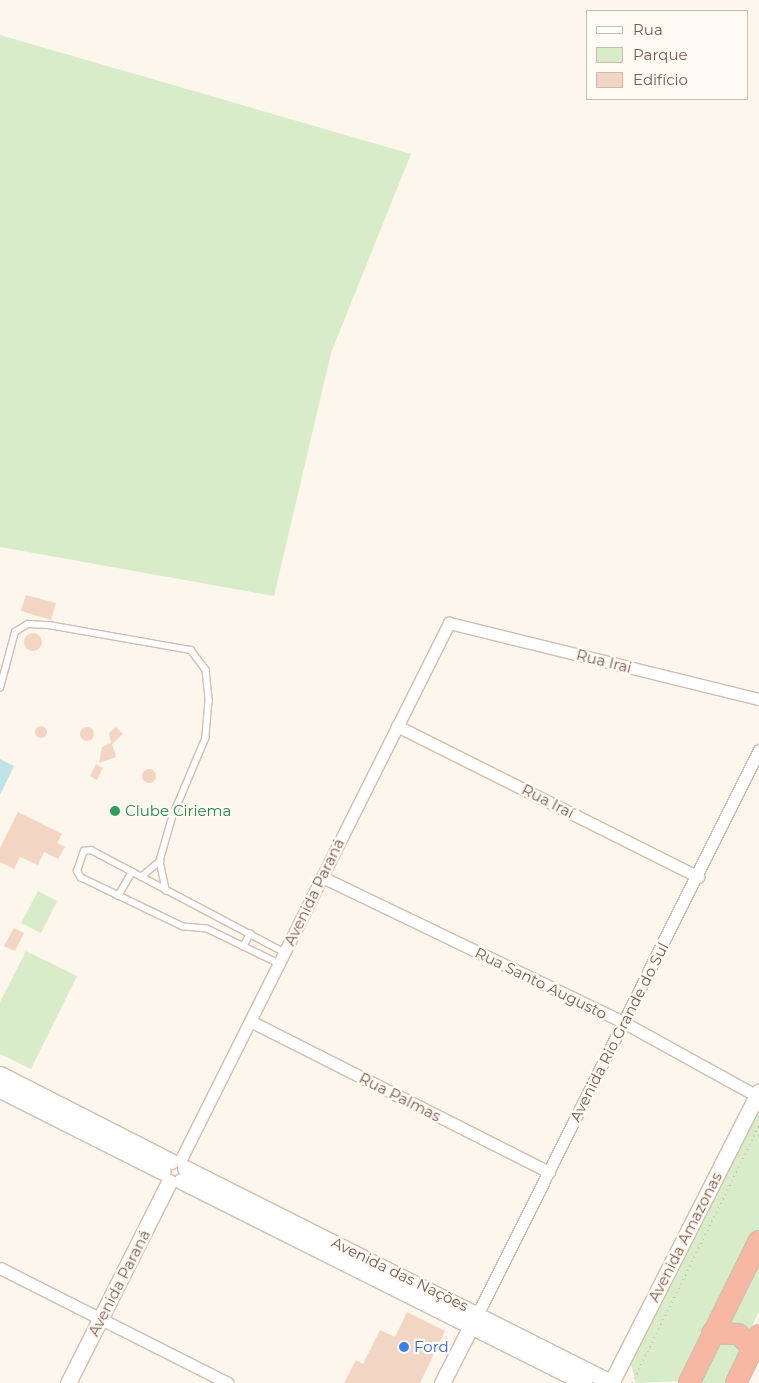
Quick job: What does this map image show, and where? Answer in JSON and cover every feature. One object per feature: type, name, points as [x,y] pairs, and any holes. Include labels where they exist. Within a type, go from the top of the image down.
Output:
[{"type":"highway","points":[[689,1383],[759,1241]]},
{"type":"highway","points":[[712,1334],[738,1334],[757,1346],[736,1383]]},
{"type":"main road","name":"Avenida das Nações","points":[[0,1074],[175,1171],[470,1328],[584,1383]]},
{"type":"main road","name":"Avenida das Nações","points":[[0,1090],[478,1312],[612,1383]]},
{"type":"main road","name":"Avenida Amazonas","points":[[612,1383],[758,1093]]},
{"type":"main road","name":"Avenida Paraná","points":[[68,1383],[175,1171]]},
{"type":"main road","points":[[442,1383],[470,1328],[480,1325],[478,1312]]},
{"type":"street","name":"Rua Irai","points":[[449,623],[759,699]]},
{"type":"street","name":"Avenida Paraná","points":[[175,1171],[252,1022],[449,623]]},
{"type":"street","name":"Rua Iraí","points":[[398,726],[698,877]]},
{"type":"street","name":"Avenida Rio Grande do Sul","points":[[478,1312],[698,877],[759,750]]},
{"type":"street","name":"Rua Santo Augusto","points":[[322,877],[623,1022],[758,1093]]},
{"type":"street","name":"Rua Palmas","points":[[252,1022],[549,1172]]},
{"type":"street","points":[[0,1268],[228,1383]]},
{"type":"lane","points":[[0,688],[14,632],[28,624],[50,625],[191,650],[206,670],[210,701],[206,738],[173,816],[160,861],[166,890]]},
{"type":"lane","points":[[279,964],[207,929],[183,927],[79,876],[84,851],[91,850],[285,953]]},
{"type":"lane","points":[[141,877],[160,861]]},
{"type":"lane","points":[[118,896],[132,872]]},
{"type":"lane","points":[[243,947],[250,934]]},
{"type":"path","points":[[632,1383],[759,1126]]},
{"type":"green space","points":[[0,35],[411,154],[331,353],[274,596],[0,547]]},
{"type":"green space","points":[[38,891],[57,901],[41,933],[21,923]]},
{"type":"green space","points":[[26,951],[77,976],[31,1069],[0,1054],[0,1002]]},
{"type":"green space","points":[[759,1107],[759,1228],[681,1381],[636,1383],[630,1361]]},
{"type":"green space","points":[[759,1260],[759,1311],[750,1331],[729,1320]]},
{"type":"green space","points":[[717,1342],[744,1345],[727,1383],[698,1383]]},
{"type":"water","points":[[0,759],[14,766],[0,795]]},
{"type":"building","points":[[26,595],[56,603],[51,620],[21,611]]},
{"type":"building","points":[[33,633],[39,636],[42,642],[39,648],[33,651],[27,648],[24,642],[27,636]]},
{"type":"building","points":[[39,726],[43,726],[47,732],[43,738],[39,738],[35,734],[35,730]]},
{"type":"building","points":[[87,727],[92,729],[94,734],[92,739],[87,741],[82,739],[80,734],[82,729]]},
{"type":"building","points":[[116,727],[123,734],[112,744],[116,757],[99,763],[102,747],[111,743],[109,733]]},
{"type":"building","points":[[96,764],[103,768],[97,780],[90,776]]},
{"type":"building","points":[[146,769],[152,769],[156,776],[152,783],[146,783],[142,779],[142,773]]},
{"type":"building","points":[[18,812],[62,834],[57,843],[65,847],[58,859],[44,852],[38,865],[20,857],[14,869],[0,862],[0,848]]},
{"type":"building","points":[[14,928],[24,933],[15,951],[4,946]]},
{"type":"building","name":"Ford","points":[[407,1312],[445,1331],[420,1383],[344,1383],[356,1360],[363,1364],[380,1330],[395,1337]]},
{"type":"place","name":"Clube Ciriema","points":[[115,811]]},
{"type":"place","name":"Ford","points":[[404,1347]]}]
